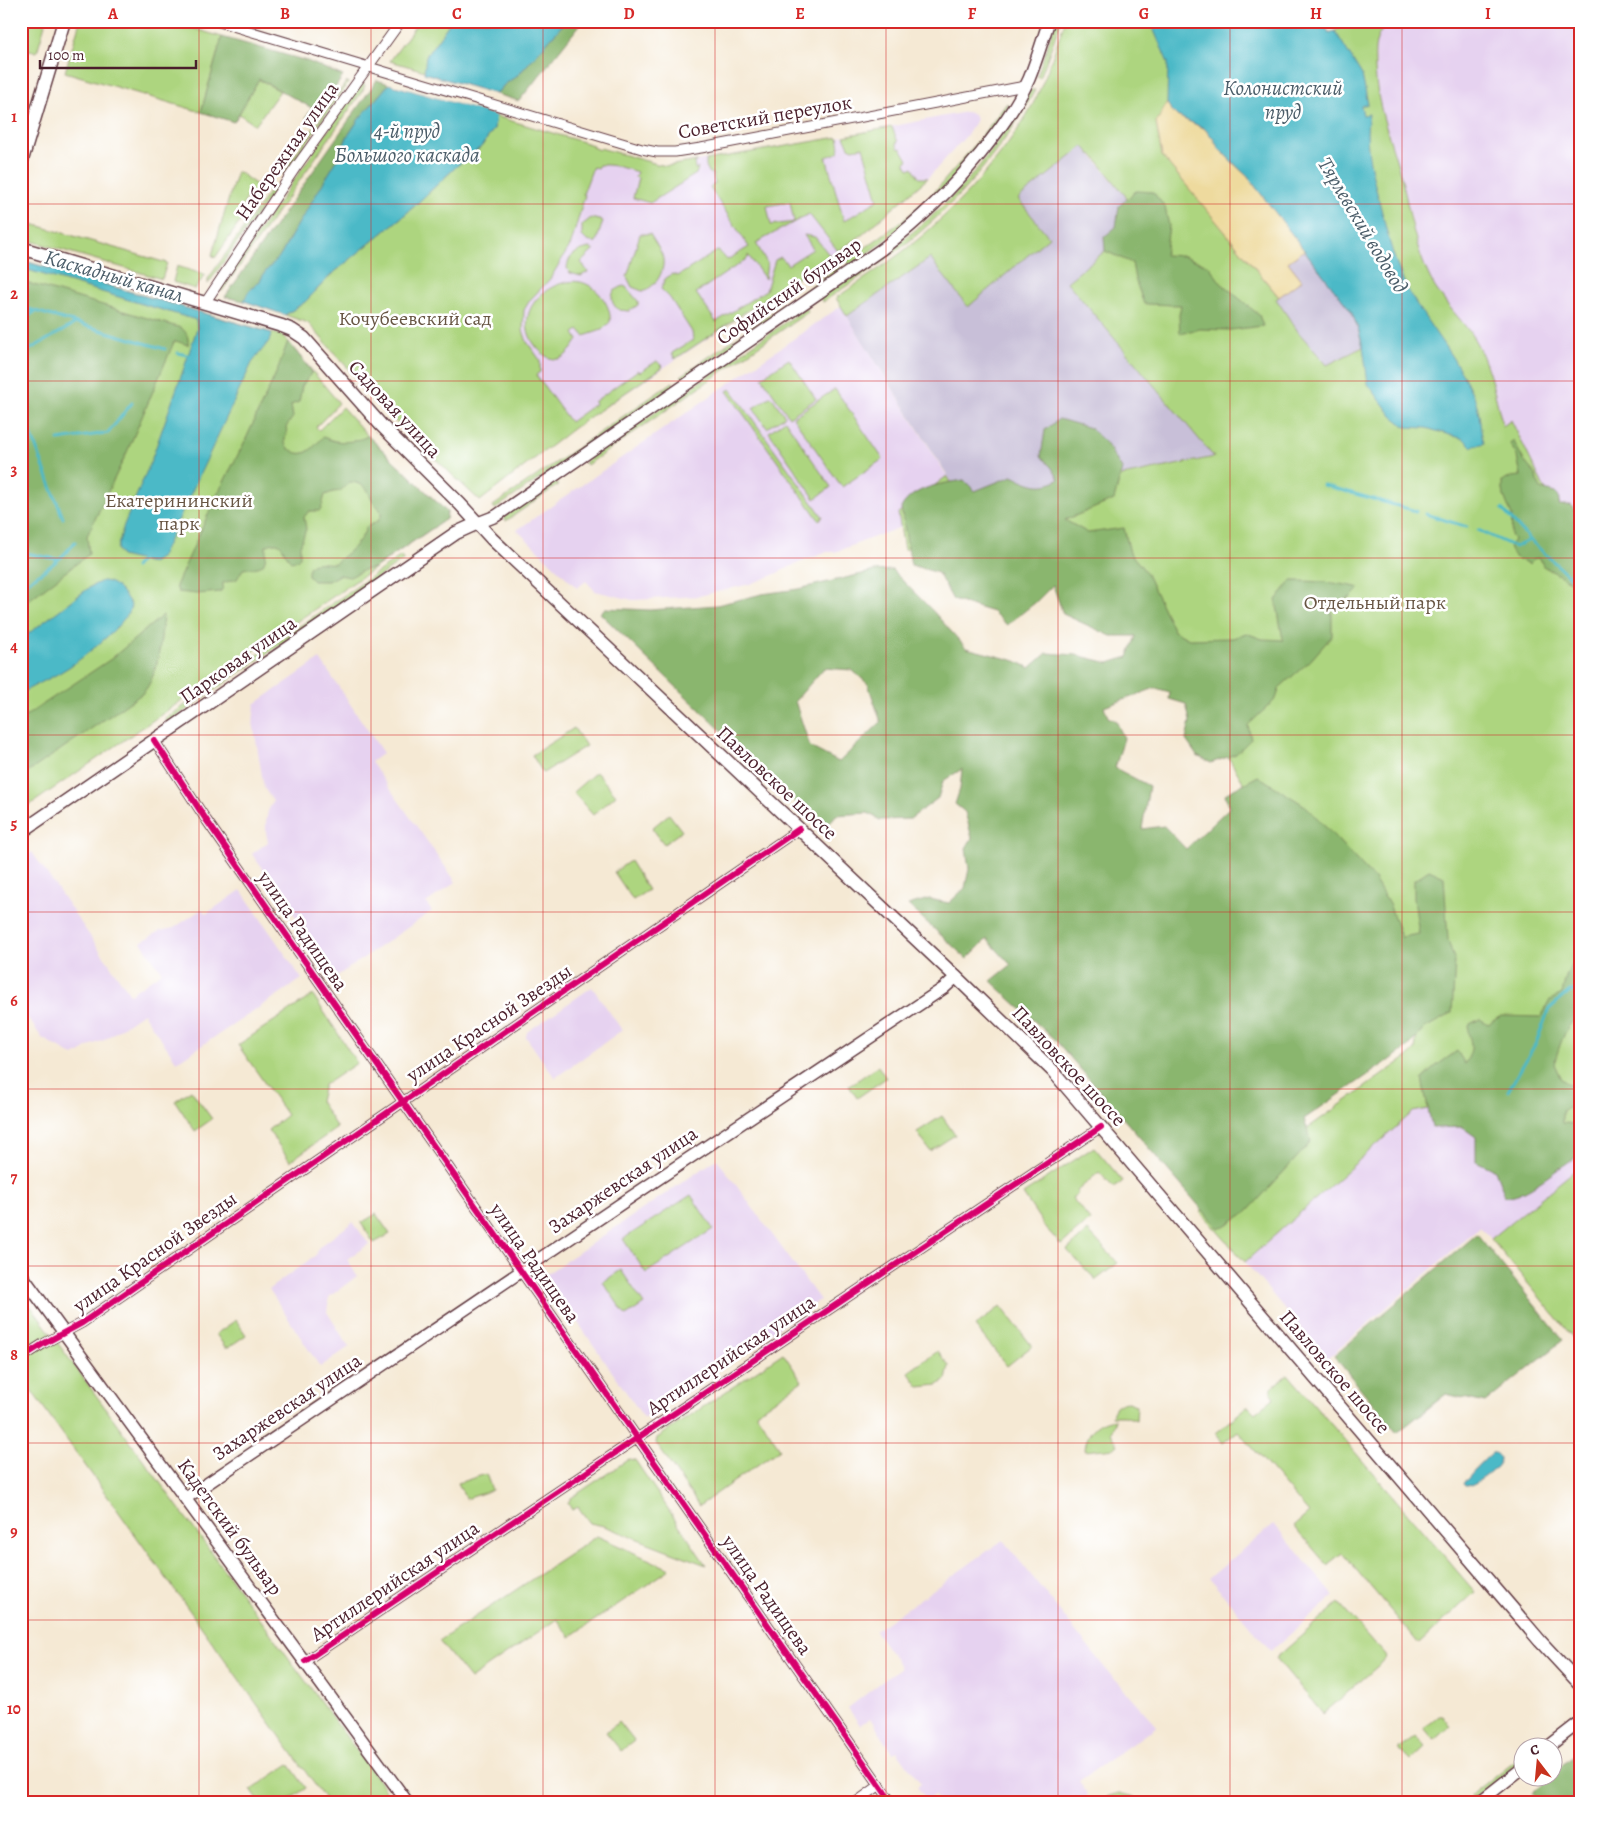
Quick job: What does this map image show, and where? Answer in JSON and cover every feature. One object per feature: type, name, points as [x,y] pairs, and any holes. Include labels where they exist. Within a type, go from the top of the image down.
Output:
[{"type":"main road","points":[[21,164],[64,21]]},
{"type":"main road","points":[[21,248],[205,302]]},
{"type":"main road","name":"Садовая улица","points":[[205,302],[282,326],[297,333],[312,347],[381,425],[478,524]]},
{"type":"main road","name":"Парковая улица","points":[[21,832],[456,533],[478,524]]},
{"type":"main road","name":"Павловское шоссе","points":[[478,524],[527,573],[956,976],[1052,1070],[1540,1641],[1580,1684]]},
{"type":"street","points":[[216,21],[367,67]]},
{"type":"street","name":"Набережная улица","points":[[205,302],[290,175],[401,21]]},
{"type":"street","name":"Софийский бульвар","points":[[478,524],[496,516],[882,249],[911,226],[956,183],[991,141],[1011,112],[1025,86],[1049,21]]},
{"type":"street","name":"Советский переулок","points":[[367,67],[657,152],[675,152],[1025,86]]},
{"type":"street","name":"улица Радищева","points":[[154,740],[207,821],[402,1102],[892,1803]]},
{"type":"street","name":"улица Красной Звезды","points":[[21,1358],[82,1323],[799,829]]},
{"type":"street","name":"Захаржевская улица","points":[[186,1498],[944,988],[956,976]]},
{"type":"street","name":"Артиллерийская улица","points":[[305,1661],[1101,1127]]},
{"type":"street","name":"Кадетский бульвар","points":[[21,1274],[408,1803]]},
{"type":"street","points":[[1562,1736],[1580,1722]]},
{"type":"street","points":[[1478,1803],[1514,1775]]},
{"type":"street","points":[[855,1803],[880,1785]]},
{"type":"shaded area","points":[[1391,21],[1580,21],[1580,522],[1554,502],[1544,487],[1511,421],[1503,427],[1488,369],[1478,345],[1444,302],[1430,280],[1419,252],[1409,208],[1376,90],[1375,43],[1382,29]]},
{"type":"shaded area","points":[[966,112],[974,114],[976,120],[966,136],[928,178],[862,235],[574,428],[499,319],[583,194],[600,148],[667,166],[838,137]]},
{"type":"shaded area","points":[[1084,146],[1144,219],[1067,282],[1214,457],[968,508],[847,316],[930,258],[968,306],[1049,237],[1017,199]]},
{"type":"shaded area","points":[[1305,250],[1351,311],[1363,346],[1327,366],[1299,333],[1276,299],[1288,262]]},
{"type":"shaded area","points":[[841,306],[947,476],[898,513],[901,527],[835,552],[827,552],[750,584],[699,596],[633,600],[595,591],[586,581],[577,588],[517,530]]},
{"type":"shaded area","points":[[320,659],[383,753],[371,762],[456,882],[426,903],[432,911],[337,976],[252,854],[268,842],[266,822],[268,811],[273,801],[264,788],[253,722],[255,704]]},
{"type":"shaded area","points":[[32,852],[130,994],[162,972],[141,942],[160,931],[174,928],[202,909],[206,914],[241,890],[302,979],[177,1062],[143,1013],[104,1040],[74,1056],[42,1038],[21,1008],[21,859]]},
{"type":"shaded area","points":[[592,987],[622,1030],[555,1078],[526,1037],[527,1032]]},
{"type":"shaded area","points":[[1462,1102],[1580,1133],[1580,1166],[1491,1239],[1480,1227],[1327,1359],[1245,1262],[1413,1112]]},
{"type":"shaded area","points":[[717,1159],[820,1300],[644,1418],[545,1275]]},
{"type":"shaded area","points":[[353,1222],[369,1244],[347,1259],[357,1276],[329,1297],[327,1312],[349,1347],[320,1367],[269,1289],[316,1255],[318,1248]]},
{"type":"shaded area","points":[[1274,1524],[1334,1596],[1271,1651],[1209,1578]]},
{"type":"shaded area","points":[[1003,1540],[1109,1673],[1157,1726],[1079,1781],[1088,1795],[1078,1803],[940,1803],[934,1795],[927,1800],[917,1787],[921,1784],[897,1751],[893,1753],[870,1718],[860,1725],[848,1708],[901,1667],[875,1631]]},
{"type":"green space","points":[[21,21],[46,21],[37,52],[21,48]]},
{"type":"green space","points":[[80,21],[169,21],[222,37],[201,112],[65,72]]},
{"type":"green space","points":[[419,21],[451,21],[426,56],[425,71],[390,61]]},
{"type":"green space","points":[[566,21],[583,21],[519,101],[496,94],[504,85],[519,74]]},
{"type":"green space","points":[[1056,21],[1061,21],[1040,78],[1037,76]]},
{"type":"green space","name":"Отдельный парк","points":[[1065,21],[1321,21],[1330,34],[1345,25],[1346,21],[1391,21],[1378,36],[1376,43],[1376,84],[1382,112],[1402,180],[1410,218],[1425,267],[1435,287],[1467,328],[1483,356],[1490,375],[1503,426],[1511,420],[1544,487],[1554,502],[1580,522],[1580,1133],[1462,1102],[1413,1112],[1245,1262],[1200,1212],[1241,1182],[1270,1155],[1410,1055],[1415,1050],[1417,1034],[1186,854],[1249,792],[1181,678],[1135,610],[972,528],[904,550],[898,513],[947,476],[968,508],[1214,457],[1067,282],[1144,219],[1084,146],[1018,199],[1049,237],[968,307],[930,258],[847,316],[836,298],[922,236],[987,171],[1014,135],[1037,96]],"holes":[[[1185,119],[1204,128],[1275,212],[1351,311],[1363,347],[1327,365],[1299,333],[1276,299],[1279,297],[1226,233]]]},
{"type":"green space","points":[[222,37],[307,61],[343,76],[312,122],[306,118],[312,108],[259,79],[234,122],[201,112]]},
{"type":"green space","points":[[258,79],[280,91],[255,125],[239,114]]},
{"type":"green space","points":[[377,80],[389,84],[359,119],[347,137],[340,155],[281,255],[251,289],[244,301],[225,297]]},
{"type":"green space","points":[[347,81],[348,83],[283,176],[285,169]]},
{"type":"green space","points":[[362,82],[365,85],[363,90],[222,291],[218,290]]},
{"type":"green space","points":[[1030,90],[1035,90],[1011,130],[984,167],[953,201],[896,252],[823,302],[820,298],[914,231],[964,184],[993,148]]},
{"type":"green space","points":[[1007,103],[1008,107],[986,138],[937,195],[895,233],[850,265],[847,261],[906,218],[929,198],[969,152]]},
{"type":"green space","name":"Кочубеевский сад","points":[[495,116],[593,145],[592,147],[599,150],[600,148],[667,166],[697,161],[694,163],[695,169],[698,168],[696,174],[650,203],[633,198],[638,178],[635,177],[637,172],[609,165],[593,167],[583,194],[585,195],[571,244],[550,279],[530,300],[524,310],[523,330],[527,342],[540,360],[540,372],[536,375],[570,422],[638,370],[640,372],[657,361],[663,367],[574,428],[480,501],[391,417],[308,323],[285,315],[305,302],[331,275],[408,212],[458,165],[481,147],[494,129]]},
{"type":"green space","points":[[892,127],[898,142],[896,143],[908,160],[905,162],[909,169],[913,167],[919,178],[928,178],[862,235],[838,251],[809,214],[756,243],[767,263],[765,279],[748,255],[748,258],[696,293],[716,322],[766,290],[775,260],[781,257],[788,265],[813,249],[804,235],[815,237],[830,256],[675,359],[672,353],[693,340],[692,332],[670,298],[661,289],[665,279],[672,274],[678,276],[717,251],[727,260],[749,247],[710,188],[715,183],[712,173],[710,174],[706,166],[706,160],[838,137],[840,146],[838,152],[826,157],[844,221],[878,200],[863,147],[853,149],[849,147],[844,136]],"holes":[[[790,202],[794,222],[771,225],[767,206]]]},
{"type":"green space","points":[[237,171],[257,185],[261,179],[268,184],[256,202],[248,196],[241,209],[246,213],[215,258],[212,255]]},
{"type":"green space","points":[[272,188],[276,188],[208,284],[208,279]]},
{"type":"green space","points":[[1136,191],[1153,192],[1165,207],[1169,226],[1165,255],[1184,256],[1209,266],[1221,283],[1259,315],[1263,326],[1230,330],[1200,329],[1180,333],[1179,315],[1181,305],[1144,304],[1135,279],[1132,263],[1105,251],[1104,237],[1116,227],[1119,206]]},
{"type":"green space","points":[[591,218],[603,221],[596,243],[587,241],[582,236],[582,225]]},
{"type":"green space","points":[[22,221],[167,263],[162,279],[21,238]]},
{"type":"green space","points":[[640,234],[650,234],[661,252],[663,260],[662,272],[656,282],[642,291],[632,287],[627,277]]},
{"type":"green space","points":[[589,248],[594,250],[581,262],[588,272],[581,276],[570,273],[567,268],[571,257],[577,252]]},
{"type":"green space","name":"Екатерининский парк","points":[[21,260],[283,336],[339,403],[316,427],[319,430],[342,407],[368,436],[447,512],[446,519],[21,811]]},
{"type":"green space","points":[[177,266],[205,275],[195,289],[173,282]]},
{"type":"green space","points":[[839,267],[841,271],[685,378],[681,376]]},
{"type":"green space","points":[[21,281],[181,328],[186,333],[188,345],[174,342],[127,452],[87,536],[89,554],[21,606]]},
{"type":"green space","points":[[567,282],[582,282],[599,293],[609,310],[610,322],[602,330],[584,336],[579,330],[574,333],[578,340],[572,349],[561,358],[553,359],[543,353],[532,341],[528,330],[528,319],[530,309],[536,300],[555,286]]},
{"type":"green space","points":[[623,286],[638,301],[638,305],[629,311],[619,310],[612,301],[614,291]]},
{"type":"green space","points":[[806,308],[808,312],[587,465],[584,462]]},
{"type":"green space","points":[[288,341],[312,372],[302,386],[299,402],[291,405],[293,417],[286,427],[285,444],[287,447],[302,453],[310,450],[323,437],[334,441],[346,442],[368,436],[447,512],[446,519],[374,568],[364,570],[350,577],[339,575],[328,581],[313,581],[308,576],[310,566],[317,563],[335,563],[358,543],[366,527],[380,518],[380,511],[366,488],[360,484],[350,482],[340,491],[325,495],[321,509],[319,511],[309,511],[304,517],[306,529],[300,546],[300,557],[297,560],[291,561],[279,544],[272,543],[266,546],[265,559],[262,565],[243,569],[237,579],[223,583],[223,588],[220,592],[197,594],[178,592],[176,586],[215,499],[245,441],[277,371]]},
{"type":"green space","points":[[789,359],[816,399],[789,417],[762,377]]},
{"type":"green space","points":[[673,382],[674,386],[495,509],[493,506]]},
{"type":"green space","points":[[731,389],[823,517],[819,520],[727,391]]},
{"type":"green space","points":[[835,389],[883,459],[842,487],[793,417]]},
{"type":"green space","points":[[771,396],[785,416],[767,428],[753,408]]},
{"type":"green space","points":[[1059,419],[1090,428],[1106,443],[1122,469],[1114,500],[1065,520],[1088,533],[1124,528],[1130,553],[1146,572],[1174,631],[1189,639],[1233,638],[1246,633],[1262,639],[1283,640],[1276,600],[1291,581],[1326,582],[1360,588],[1351,597],[1332,605],[1332,636],[1310,661],[1280,687],[1276,699],[1248,725],[1251,739],[1236,754],[1211,763],[1197,756],[1186,740],[1190,721],[1186,704],[1169,699],[1170,692],[1155,688],[1104,707],[1108,717],[1116,721],[1124,738],[1115,768],[1149,786],[1142,829],[1164,826],[1186,849],[1229,808],[1225,794],[1258,776],[1307,807],[1374,879],[1390,906],[1401,937],[1419,934],[1414,899],[1414,880],[1429,870],[1444,877],[1448,940],[1455,962],[1452,1013],[1425,1028],[1407,1048],[1304,1119],[1311,1142],[1247,1212],[1219,1229],[1057,1042],[991,981],[1011,965],[987,939],[967,959],[908,905],[929,899],[949,903],[965,888],[969,869],[966,848],[972,838],[965,812],[955,804],[960,789],[962,769],[943,781],[938,798],[910,819],[880,820],[868,813],[836,815],[824,830],[600,613],[605,608],[650,610],[717,605],[875,571],[892,570],[966,648],[1016,661],[1030,668],[1047,653],[1076,655],[1109,663],[1128,657],[1136,636],[1111,636],[1063,614],[1053,585],[1036,602],[1007,625],[993,612],[953,600],[938,573],[911,565],[901,508],[906,501],[929,487],[964,480],[975,491],[1012,476],[1036,485],[1053,483],[1059,479],[1041,456],[1045,430]],"holes":[[[824,668],[852,670],[868,684],[881,722],[839,762],[810,747],[795,701]]]},
{"type":"green space","points":[[785,420],[831,487],[815,499],[769,432]]},
{"type":"green space","points":[[1513,440],[1524,461],[1536,475],[1541,489],[1555,493],[1560,498],[1559,505],[1571,505],[1580,519],[1580,587],[1543,566],[1540,558],[1533,559],[1530,564],[1517,558],[1510,551],[1509,547],[1514,540],[1511,535],[1512,516],[1502,491],[1502,482],[1511,477],[1521,476],[1517,456],[1510,444]]},
{"type":"green space","points":[[555,482],[558,485],[506,521],[504,517]]},
{"type":"green space","points":[[401,556],[403,560],[167,723],[165,719]]},
{"type":"green space","points":[[163,615],[156,667],[153,677],[143,693],[21,777],[21,719],[111,659]]},
{"type":"green space","points":[[574,728],[586,746],[543,773],[532,755]]},
{"type":"green space","points":[[596,772],[616,795],[593,815],[573,792]]},
{"type":"green space","points":[[669,814],[682,831],[664,844],[652,828]]},
{"type":"green space","points":[[630,861],[648,890],[633,900],[614,872]]},
{"type":"green space","points":[[1580,960],[1580,1016],[1575,1019],[1567,1030],[1560,1044],[1554,1064],[1561,1079],[1580,1091],[1580,1101],[1562,1112],[1562,1123],[1580,1124],[1580,1155],[1533,1187],[1523,1192],[1505,1196],[1495,1170],[1476,1161],[1476,1137],[1462,1127],[1432,1128],[1422,1079],[1457,1051],[1465,1064],[1471,1049],[1468,1033],[1470,1024],[1480,1019],[1488,1024],[1501,1016],[1541,1017],[1550,1000],[1562,994],[1569,969],[1575,962]]},
{"type":"green space","points":[[313,995],[357,1063],[324,1085],[320,1101],[337,1128],[290,1161],[268,1130],[287,1115],[238,1045]]},
{"type":"green space","points":[[878,1066],[886,1078],[857,1098],[849,1086]]},
{"type":"green space","points":[[191,1090],[212,1119],[195,1131],[175,1101]]},
{"type":"green space","points":[[942,1116],[955,1135],[930,1151],[917,1132]]},
{"type":"green space","points":[[1094,1147],[1123,1181],[1114,1188],[1099,1172],[1077,1191],[1078,1193],[1072,1198],[1090,1220],[1061,1245],[1045,1227],[1023,1194]]},
{"type":"green space","points":[[1580,1166],[1580,1346],[1491,1239]]},
{"type":"green space","points":[[691,1195],[713,1229],[646,1273],[623,1239]]},
{"type":"green space","points":[[376,1214],[390,1234],[374,1243],[361,1223]]},
{"type":"green space","points":[[1088,1231],[1118,1263],[1096,1280],[1067,1250]]},
{"type":"green space","points":[[1477,1234],[1563,1340],[1485,1403],[1446,1394],[1397,1433],[1334,1356]]},
{"type":"green space","points":[[621,1270],[644,1304],[626,1316],[603,1282]]},
{"type":"green space","points":[[21,1293],[395,1803],[328,1803],[21,1376]]},
{"type":"green space","points":[[1001,1306],[1032,1346],[1007,1366],[975,1326]]},
{"type":"green space","points":[[236,1320],[246,1335],[229,1347],[225,1347],[216,1334]]},
{"type":"green space","points":[[938,1351],[949,1366],[946,1380],[938,1385],[919,1387],[908,1372]]},
{"type":"green space","points":[[783,1353],[802,1381],[756,1413],[780,1449],[699,1506],[656,1443],[657,1438]]},
{"type":"green space","points":[[1288,1374],[1475,1592],[1419,1644],[1342,1553],[1327,1565],[1294,1526],[1309,1513],[1238,1431],[1223,1443],[1215,1433],[1247,1407],[1255,1413],[1275,1397],[1271,1392],[1271,1388]]},
{"type":"green space","points":[[1129,1402],[1137,1406],[1136,1420],[1125,1416],[1112,1416],[1118,1406]]},
{"type":"green space","points":[[1116,1419],[1111,1433],[1118,1445],[1114,1448],[1085,1451],[1090,1433],[1103,1422]]},
{"type":"green space","points":[[629,1459],[635,1460],[706,1565],[604,1526],[590,1523],[578,1507],[572,1510],[568,1503],[571,1498]]},
{"type":"green space","points":[[486,1474],[492,1490],[466,1499],[458,1483]]},
{"type":"green space","points":[[597,1536],[670,1569],[570,1637],[557,1619],[470,1679],[439,1641]]},
{"type":"green space","points":[[1339,1603],[1387,1658],[1323,1714],[1276,1658]]},
{"type":"green space","points":[[1439,1715],[1442,1715],[1450,1726],[1434,1740],[1424,1728]]},
{"type":"green space","points":[[619,1722],[634,1741],[621,1751],[606,1732]]},
{"type":"green space","points":[[1415,1736],[1425,1747],[1410,1761],[1400,1751],[1400,1748]]},
{"type":"green space","points":[[1577,1751],[1580,1752],[1580,1803],[1537,1803],[1532,1793],[1540,1786],[1564,1786],[1564,1763]]},
{"type":"green space","points":[[1514,1761],[1514,1766],[1472,1800],[1470,1796]]},
{"type":"green space","points":[[289,1764],[306,1788],[285,1803],[260,1803],[251,1790]]},
{"type":"green space","points":[[1119,1793],[1134,1797],[1141,1803],[1097,1803],[1109,1796]]},
{"type":"sand","points":[[1167,103],[1177,116],[1204,128],[1213,138],[1219,149],[1248,177],[1305,250],[1288,262],[1302,280],[1279,297],[1162,156],[1156,123]]},
{"type":"water","points":[[451,21],[566,21],[519,74],[504,85],[496,94],[424,73],[426,56]]},
{"type":"water","name":"Колонистский пруд","points":[[1143,21],[1321,21],[1330,34],[1335,31],[1362,75],[1368,104],[1361,106],[1363,115],[1369,114],[1367,142],[1370,161],[1386,227],[1401,276],[1415,302],[1458,367],[1476,401],[1484,443],[1472,447],[1464,439],[1426,428],[1406,427],[1392,416],[1368,384],[1363,346],[1351,311],[1248,177],[1219,149],[1213,138],[1204,128],[1177,116],[1171,110],[1167,103],[1168,63],[1153,28]]},
{"type":"water","name":"4-й пруд Большого каскада","points":[[389,84],[496,115],[494,129],[481,147],[458,165],[408,212],[331,275],[305,302],[285,315],[244,301],[248,292],[260,281],[265,272],[281,255],[359,119]]},
{"type":"water","points":[[21,260],[272,333],[269,341],[252,363],[161,557],[152,563],[121,556],[117,549],[124,525],[151,461],[185,365],[197,328],[196,320],[21,268]]},
{"type":"water","points":[[102,581],[111,583],[122,593],[131,605],[129,612],[95,648],[57,674],[21,693],[21,639],[90,587]]},
{"type":"water","points":[[1492,1453],[1499,1456],[1500,1459],[1496,1467],[1480,1480],[1465,1486],[1463,1484],[1468,1477]]},
{"type":"pier","points":[[388,81],[496,112],[498,116],[387,83]]},
{"type":"waterway","points":[[25,308],[165,349]]},
{"type":"waterway","points":[[21,321],[36,311]]},
{"type":"waterway","points":[[22,354],[76,323]]},
{"type":"waterway","points":[[178,353],[187,355]]},
{"type":"waterway","points":[[58,440],[108,433],[132,403]]},
{"type":"waterway","points":[[25,418],[63,518]]},
{"type":"waterway","points":[[1323,485],[1416,511]]},
{"type":"waterway","name":"Тярлевский водовод","points":[[1502,509],[1530,540],[1580,586]]},
{"type":"waterway","points":[[1426,514],[1467,527]]},
{"type":"waterway","points":[[1478,530],[1515,547],[1530,540]]},
{"type":"waterway","points":[[21,586],[57,561],[75,542]]},
{"type":"waterway","points":[[21,552],[56,559]]},
{"type":"waterway","points":[[135,567],[141,560]]},
{"type":"waterway","points":[[1508,1091],[1537,1041],[1549,1009],[1570,991],[1580,991]]},
{"type":"cycle path","points":[[154,740],[207,821],[892,1803]]},
{"type":"cycle path","points":[[21,1358],[82,1323],[799,829]]},
{"type":"cycle path","points":[[305,1661],[1101,1127]]},
{"type":"water label","name":"Каскадный канал","points":[[114,276]]}]
